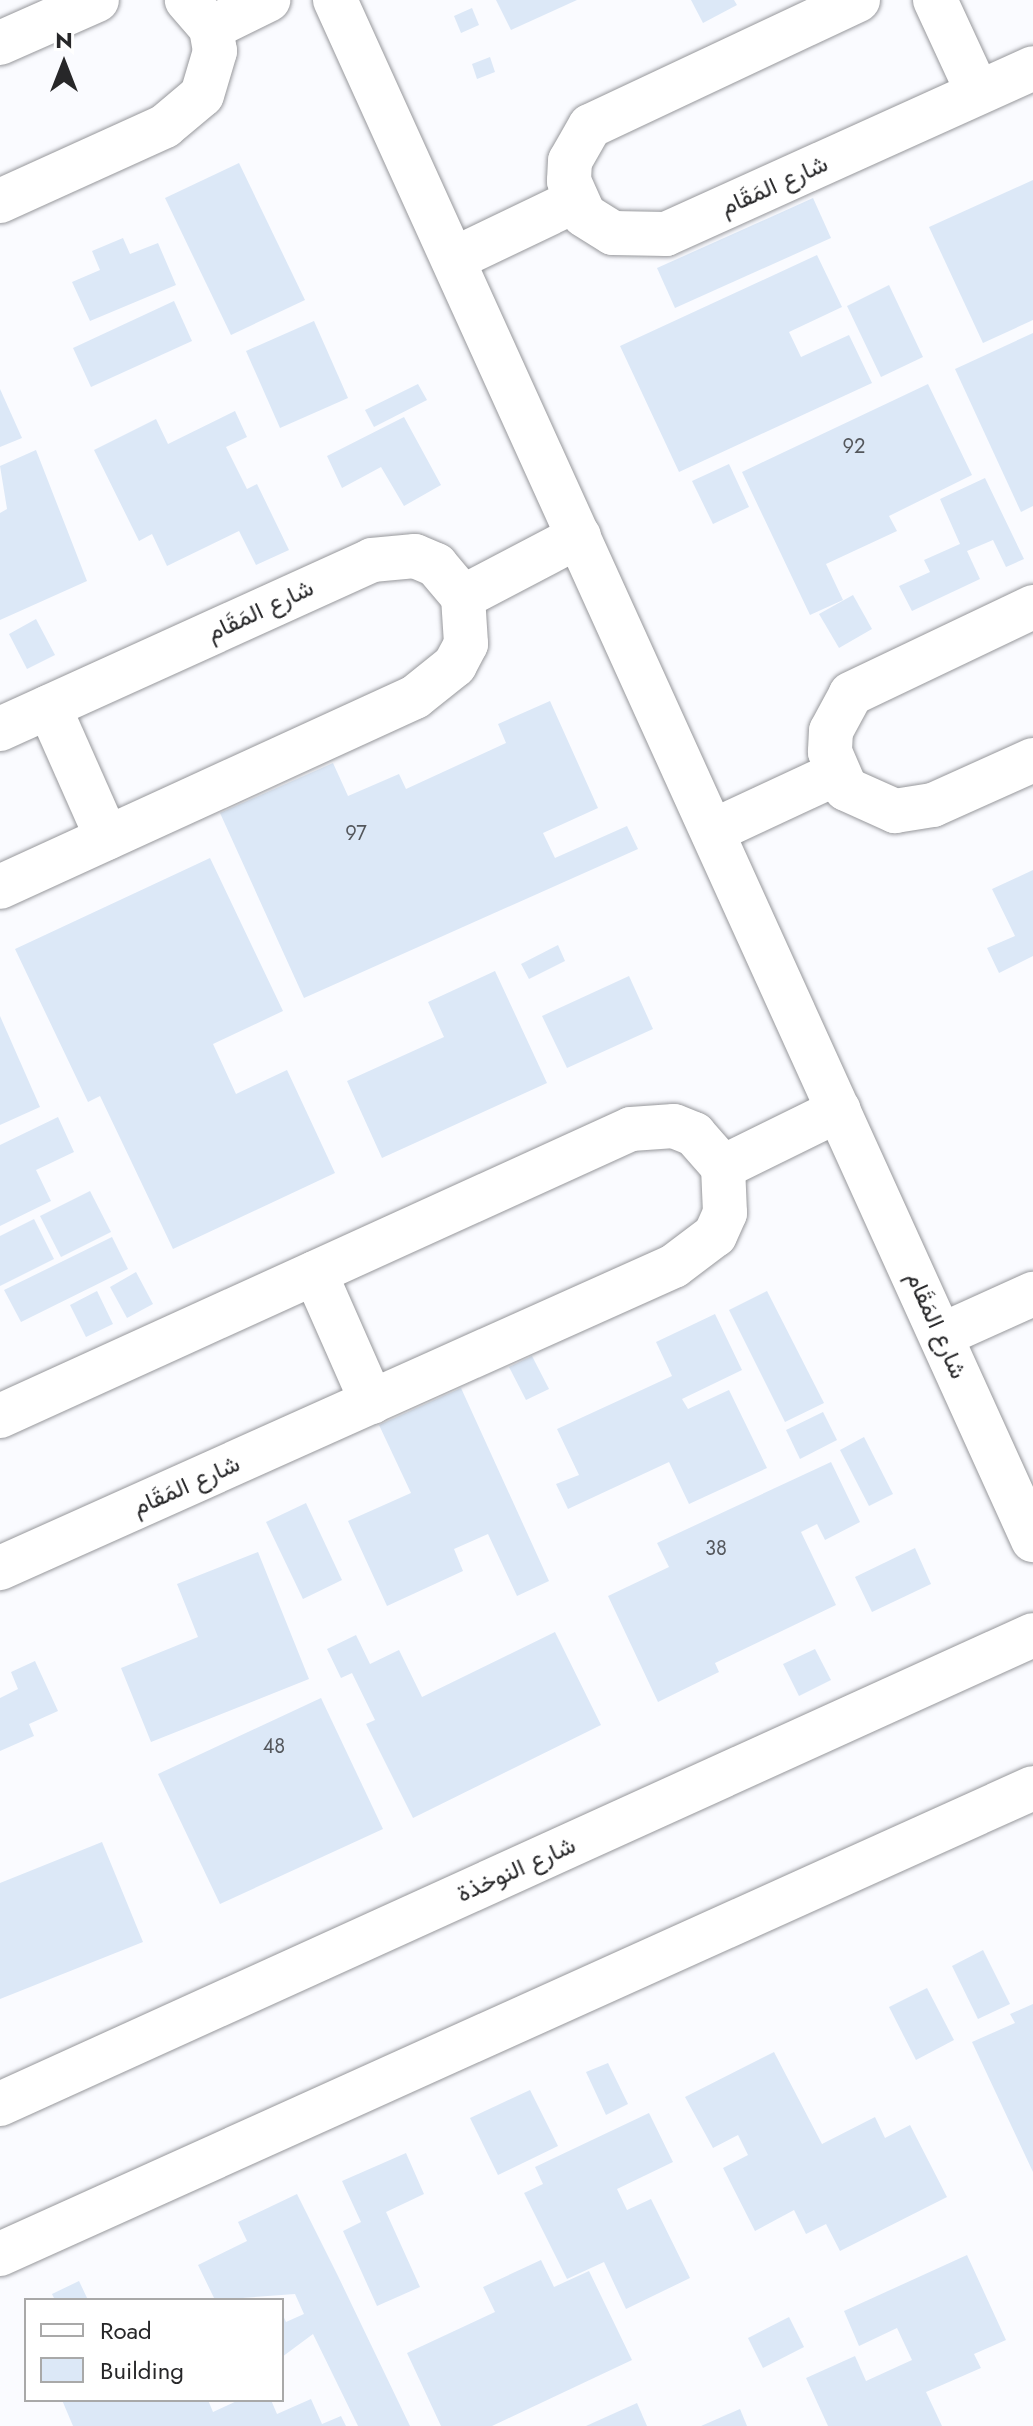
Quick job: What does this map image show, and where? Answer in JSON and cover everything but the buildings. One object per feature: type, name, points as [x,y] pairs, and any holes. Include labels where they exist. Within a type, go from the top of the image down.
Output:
[{"type":"street","points":[[0,43],[97,0]]},
{"type":"street","points":[[0,201],[185,111],[213,74],[199,14],[268,0]]},
{"type":"street","name":"شارع المَقَام","points":[[335,0],[1033,1540]]},
{"type":"street","points":[[454,259],[575,201],[570,161],[590,126],[858,0]]},
{"type":"street","points":[[935,0],[978,93]]},
{"type":"street","name":"شارع المَقَام","points":[[575,201],[613,233],[666,234],[1033,68]]},
{"type":"street","points":[[0,887],[438,682],[466,644],[463,597],[579,536]]},
{"type":"street","name":"شارع المَقَام","points":[[0,729],[372,560],[404,556],[436,565],[463,597]]},
{"type":"street","points":[[1033,607],[851,694],[831,731],[835,774],[860,801],[905,811],[1033,760]]},
{"type":"street","points":[[49,707],[107,838]]},
{"type":"street","points":[[713,831],[835,774]]},
{"type":"street","points":[[0,1416],[631,1129],[674,1126],[694,1134],[723,1167],[839,1110]]},
{"type":"street","name":"شارع المَقَام","points":[[0,1568],[372,1402],[697,1251],[725,1213],[723,1167]]},
{"type":"street","points":[[315,1273],[372,1402]]},
{"type":"street","points":[[942,1335],[1033,1294]]},
{"type":"street","name":"شارع النوخذة","points":[[0,2104],[1033,1635]]},
{"type":"street","points":[[0,2254],[1033,1788]]}]
